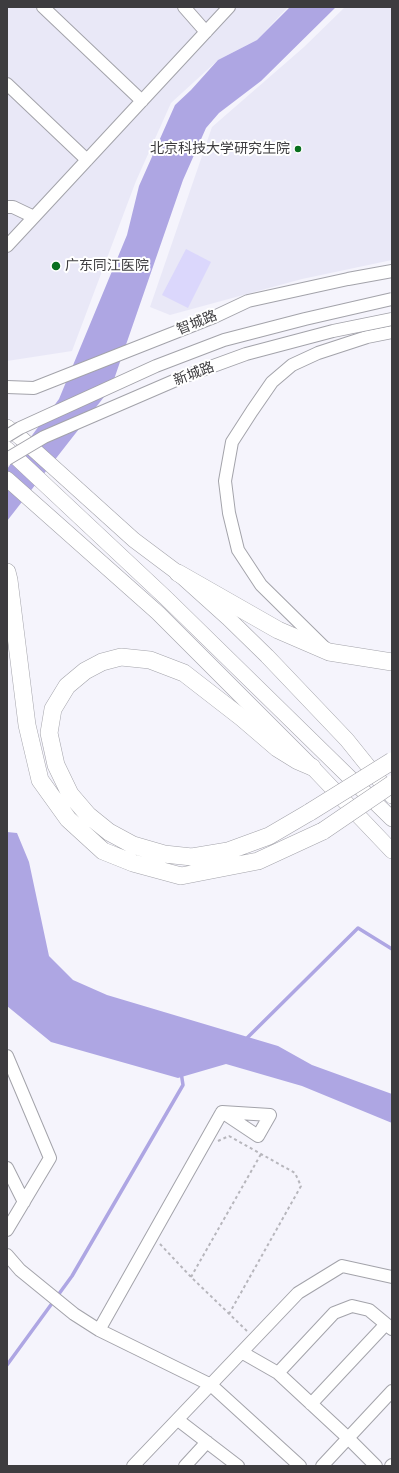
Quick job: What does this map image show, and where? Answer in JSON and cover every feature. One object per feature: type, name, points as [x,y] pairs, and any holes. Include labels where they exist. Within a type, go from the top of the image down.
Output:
[{"type":"highway","points":[[7,572],[27,725],[40,780],[68,819],[103,851],[133,864],[181,876],[258,862],[323,831],[392,784]]},
{"type":"highway","points":[[178,573],[278,630],[330,652],[392,662]]},
{"type":"highway","points":[[312,767],[298,761],[277,748],[242,718],[184,673],[150,660],[121,657],[102,662],[85,671],[67,686],[53,709],[49,733],[56,765],[70,794],[88,815],[104,828],[133,845],[164,854],[192,857],[228,851],[269,836],[392,761]]},
{"type":"main road","points":[[7,427],[14,437],[55,469],[134,540],[178,573],[228,618],[267,656],[347,740],[392,796]]},
{"type":"main road","points":[[7,449],[166,598],[392,819]]},
{"type":"main road","points":[[7,479],[158,613],[312,767],[392,851]]},
{"type":"street","points":[[43,7],[142,101]]},
{"type":"street","points":[[184,7],[206,32]]},
{"type":"street","points":[[7,246],[229,7]]},
{"type":"street","points":[[7,84],[87,160]]},
{"type":"street","points":[[7,207],[13,207],[34,217]]},
{"type":"street","name":"智城路","points":[[7,387],[34,388],[248,301],[392,271]]},
{"type":"street","name":"新城路","points":[[14,437],[42,418],[156,366],[224,340],[392,299]]},
{"type":"street","name":"新城路","points":[[7,459],[44,437],[183,377],[246,354],[333,330],[392,319]]},
{"type":"street","points":[[330,652],[261,584],[238,550],[229,513],[225,480],[232,442],[272,382],[292,365],[318,353],[367,337],[392,332]]},
{"type":"street","points":[[7,423],[14,437]]},
{"type":"street","points":[[7,1056],[50,1158],[7,1230]]},
{"type":"street","points":[[99,1330],[222,1112]]},
{"type":"street","points":[[7,1168],[24,1202]]},
{"type":"street","points":[[7,1255],[20,1270],[68,1310],[99,1330],[211,1386],[300,1466]]},
{"type":"street","points":[[133,1466],[211,1386],[298,1293],[342,1266],[392,1277]]},
{"type":"street","points":[[278,1373],[334,1313],[352,1306],[369,1310],[389,1326],[312,1404]]},
{"type":"street","points":[[242,1352],[278,1373],[376,1466]]},
{"type":"street","points":[[322,1466],[347,1437],[392,1391]]},
{"type":"street","points":[[178,1420],[238,1466]]},
{"type":"street","points":[[185,1466],[207,1442]]},
{"type":"path","points":[[214,1143],[230,1136],[295,1173],[301,1186],[229,1314]]},
{"type":"path","points":[[191,1277],[260,1154]]},
{"type":"path","points":[[157,1241],[191,1277],[255,1339]]},
{"type":"shaded area","name":"广东同江医院","points":[[7,7],[288,7],[257,40],[218,60],[171,103],[136,181],[72,351],[7,361]]},
{"type":"shaded area","points":[[290,7],[336,7],[261,81],[219,113],[206,128],[183,180],[111,388],[7,521],[7,469],[59,399],[127,235],[139,186],[175,105],[191,90],[218,60],[257,40]]},
{"type":"shaded area","name":"北京科技大学研究生院","points":[[345,7],[392,7],[392,260],[302,279],[170,315],[150,307],[212,127],[304,47]]},
{"type":"shaded area","points":[[186,249],[211,262],[188,308],[162,295]]},
{"type":"shaded area","points":[[7,832],[17,833],[29,862],[49,956],[73,980],[107,995],[278,1046],[312,1065],[392,1094],[392,1123],[302,1086],[226,1064],[178,1078],[51,1042],[7,1006]]},
{"type":"waterway","points":[[245,1040],[358,928],[392,949]]},
{"type":"waterway","points":[[7,1365],[72,1276],[183,1085],[181,1072]]},
{"type":"place","name":"北京科技大学研究生院","points":[[298,149]]},
{"type":"place","name":"广东同江医院","points":[[56,266]]}]
